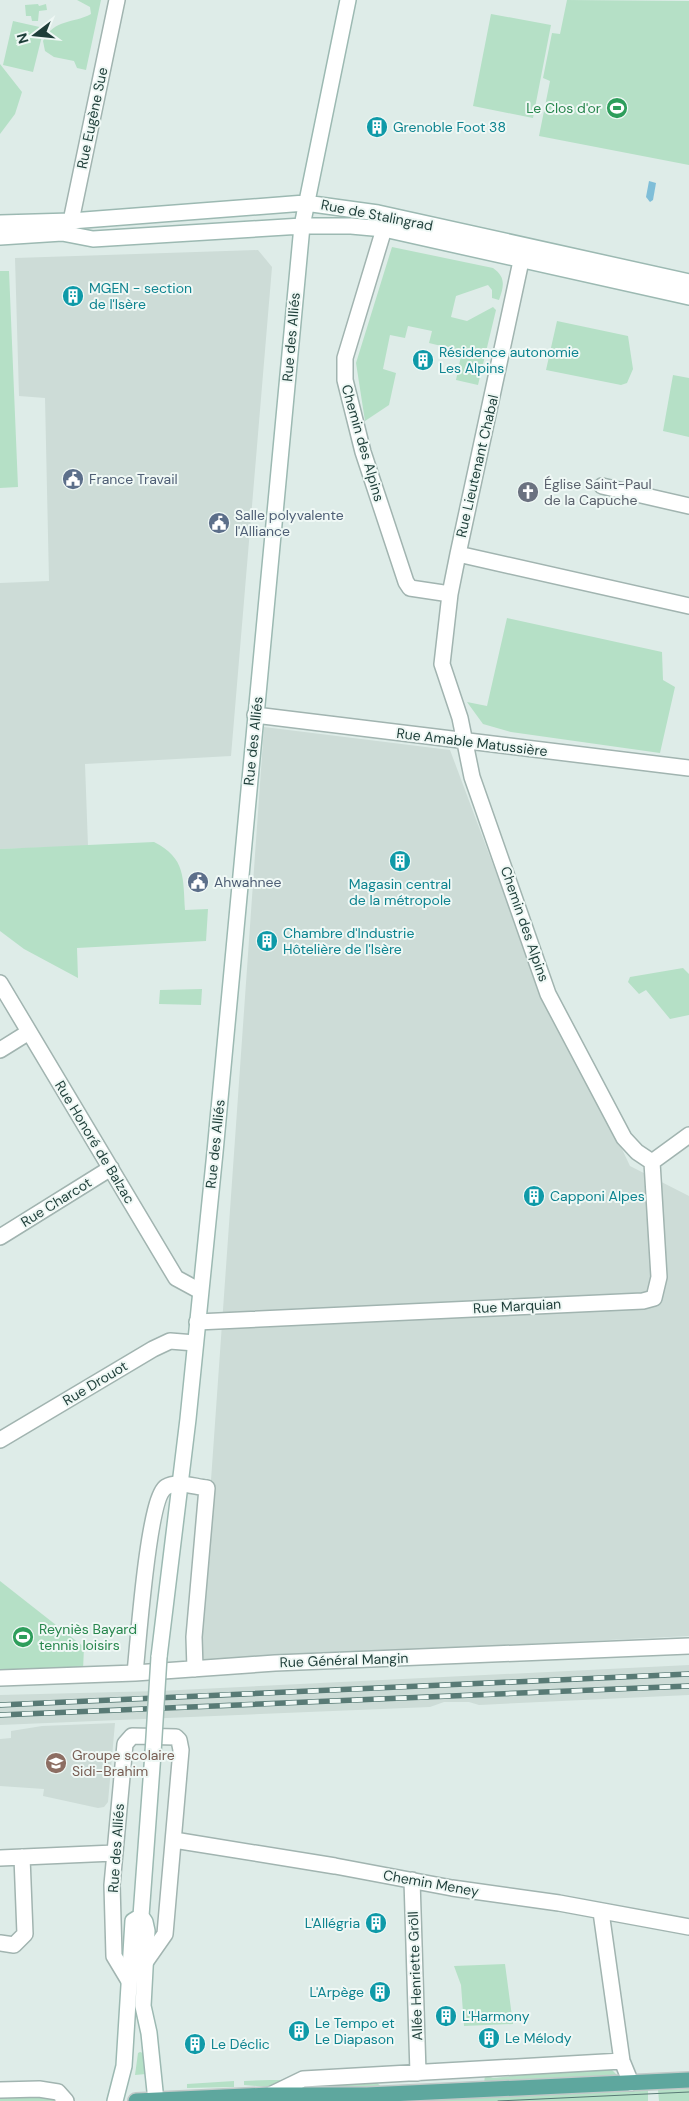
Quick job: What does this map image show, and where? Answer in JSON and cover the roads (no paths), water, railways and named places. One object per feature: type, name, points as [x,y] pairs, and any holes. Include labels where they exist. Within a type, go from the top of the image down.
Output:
[{"type":"main road","points":[[136,2101],[270,2095],[367,2094],[686,2079]]},
{"type":"street","name":"Rue Eugène Sue","points":[[62,233],[71,221],[116,0]]},
{"type":"street","name":"Rue des Alliés","points":[[156,2100],[149,2033],[143,2006],[147,1931],[146,1922],[141,1916],[160,1658],[195,1343],[302,226],[348,0]]},
{"type":"street","name":"Rue de Stalingrad","points":[[0,223],[71,221],[306,203],[378,213],[689,282]]},
{"type":"street","name":"Rue de Stalingrad","points":[[0,236],[62,233],[93,238],[302,226],[351,226],[384,229],[689,297]]},
{"type":"street","name":"Chemin des Alpins","points":[[384,229],[345,358],[345,380],[363,452],[406,582],[410,588],[450,594]]},
{"type":"street","name":"Rue Lieutenant Chabal","points":[[442,664],[450,594],[522,261]]},
{"type":"street","points":[[602,486],[689,506]]},
{"type":"street","name":"Rue Lieutenant Chabal","points":[[458,554],[689,606]]},
{"type":"street","name":"Chemin des Alpins","points":[[442,664],[465,740],[472,777],[548,994],[624,1138],[637,1152],[652,1162]]},
{"type":"street","name":"Rue Amable Matussière","points":[[255,715],[689,768]]},
{"type":"street","name":"Rue Honoré de Balzac","points":[[0,983],[176,1278],[200,1291]]},
{"type":"street","points":[[0,1050],[29,1032]]},
{"type":"street","points":[[652,1162],[689,1135]]},
{"type":"street","name":"Rue Marquian","points":[[197,1322],[644,1301],[654,1298],[659,1277],[652,1162]]},
{"type":"street","name":"Rue Charcot","points":[[0,1237],[111,1168]]},
{"type":"street","name":"Rue Drouot","points":[[0,1440],[152,1349],[170,1341],[195,1343]]},
{"type":"street","points":[[135,1673],[152,1520],[162,1491],[166,1486],[179,1484],[207,1488],[194,1637],[195,1669]]},
{"type":"street","name":"Rue Général Mangin","points":[[0,1678],[135,1673],[275,1662],[689,1646]]},
{"type":"street","name":"Rue des Alliés","points":[[129,1981],[114,1956],[114,1853],[125,1744],[132,1736],[176,1737],[179,1740],[181,1750],[165,1934],[144,1964]]},
{"type":"street","name":"Chemin Meney","points":[[174,1840],[689,1927]]},
{"type":"street","points":[[0,1858],[114,1853]]},
{"type":"street","points":[[0,1943],[14,1945],[25,1934],[22,1857]]},
{"type":"street","name":"Allée Henriette Gröll","points":[[412,1880],[418,2073]]},
{"type":"street","points":[[600,1912],[622,2061],[630,2083]]},
{"type":"street","name":"Rue des Alliés","points":[[115,2101],[124,2066],[133,1921],[141,1916]]},
{"type":"street","points":[[270,2095],[302,2079],[622,2061]]},
{"type":"street","points":[[0,2090],[39,2089],[58,2092],[66,2101]]},
{"type":"water","points":[[649,181],[656,183],[653,200],[650,202],[646,197]]},
{"type":"tram line","points":[[498,2101],[689,2092]]},
{"type":"railway","points":[[0,1705],[689,1674]]},
{"type":"railway","points":[[0,1715],[689,1686]]},
{"type":"place","name":"Le Clos d'or","points":[[617,108]]},
{"type":"place","name":"Grenoble Foot 38","points":[[377,127]]},
{"type":"place","name":"MGEN - section de l'Isère","points":[[73,296]]},
{"type":"place","name":"Résidence autonomie Les Alpins","points":[[423,360]]},
{"type":"place","name":"France Travail","points":[[73,479]]},
{"type":"place","name":"Église Saint-Paul de la Capuche","points":[[528,492]]},
{"type":"place","name":"Salle polyvalente l'Alliance","points":[[219,523]]},
{"type":"place","name":"Magasin central de la métropole","points":[[400,861]]},
{"type":"place","name":"Ahwahnee","points":[[198,882]]},
{"type":"place","name":"Chambre d'Industrie Hôtelière de l'Isère","points":[[267,941]]},
{"type":"place","name":"Capponi Alpes","points":[[534,1196]]},
{"type":"place","name":"Reyniès Bayard tennis loisirs","points":[[23,1637]]},
{"type":"place","name":"Groupe scolaire Sidi-Brahim","points":[[56,1763]]},
{"type":"place","name":"L'Allégria","points":[[376,1923]]},
{"type":"place","name":"L'Arpège","points":[[380,1992]]},
{"type":"place","name":"L'Harmony","points":[[446,2016]]},
{"type":"place","name":"Le Tempo et Le Diapason","points":[[299,2031]]},
{"type":"place","name":"Le Mélody","points":[[489,2038]]},
{"type":"place","name":"Le Déclic","points":[[195,2044]]}]
